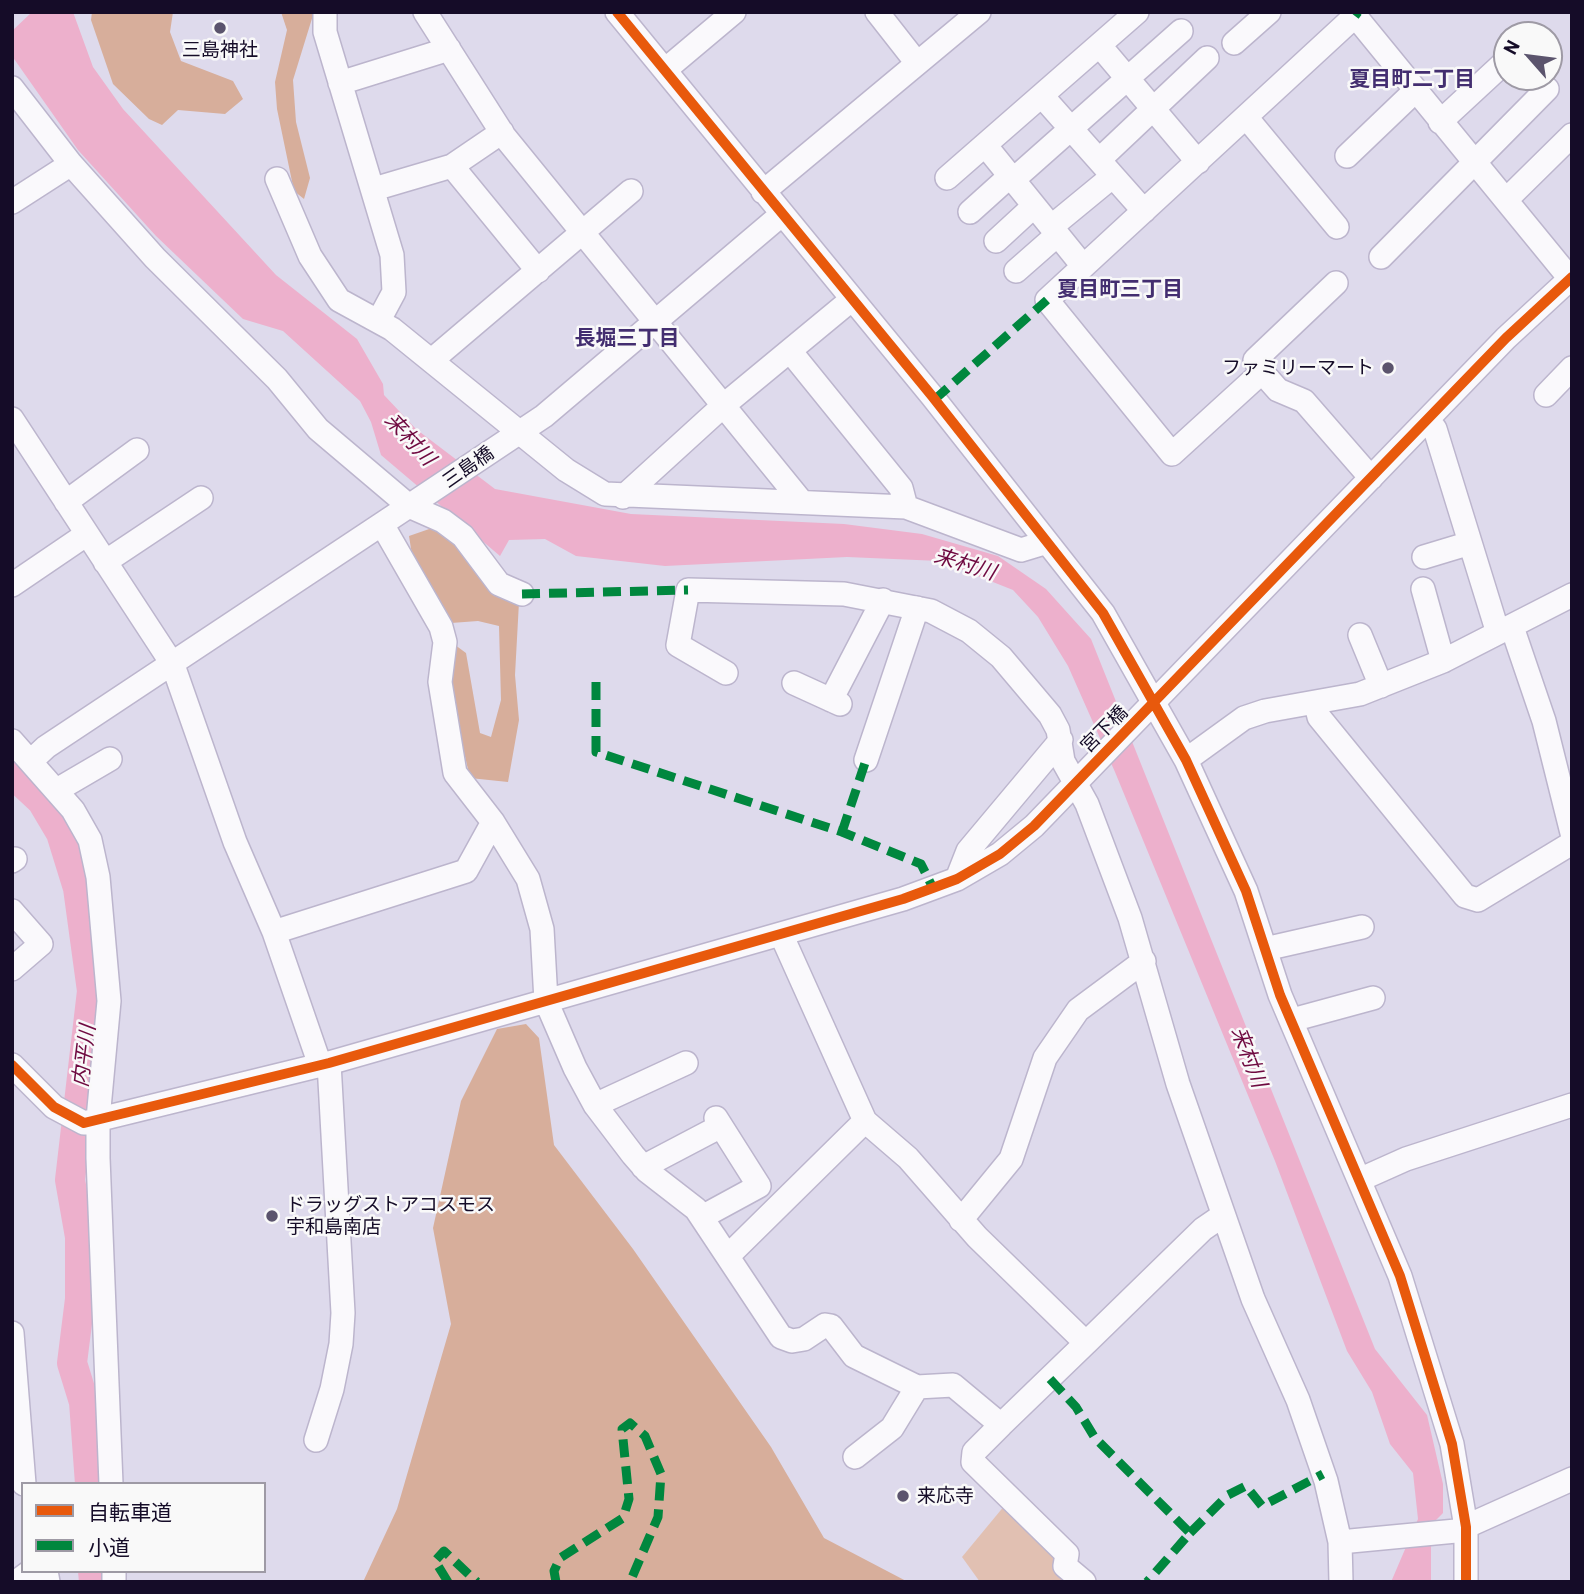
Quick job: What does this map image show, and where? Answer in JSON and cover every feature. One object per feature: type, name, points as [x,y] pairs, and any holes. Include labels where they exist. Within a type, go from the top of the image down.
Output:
[{"type":"street","points":[[325,12],[325,32],[392,255],[394,292],[379,320]]},
{"type":"street","points":[[425,12],[502,132],[801,501]]},
{"type":"street","points":[[665,70],[734,12]]},
{"type":"street","points":[[877,12],[917,63]]},
{"type":"street","points":[[763,192],[979,12]]},
{"type":"street","points":[[947,178],[1137,12]]},
{"type":"street","points":[[1234,43],[1269,12]]},
{"type":"street","points":[[1262,372],[1172,454],[1047,300],[1247,117],[1353,14],[1571,279]]},
{"type":"street","points":[[630,17],[665,70],[934,400],[1044,543],[1103,613],[1151,706],[1186,760],[1246,891],[1292,1020],[1400,1276],[1452,1444],[1466,1582]]},
{"type":"street","points":[[970,212],[1181,31]]},
{"type":"street","points":[[1100,46],[1198,162]]},
{"type":"street","points":[[340,83],[449,49]]},
{"type":"street","points":[[1016,271],[1054,231],[1153,108],[1207,58]]},
{"type":"street","points":[[1440,122],[1493,73]]},
{"type":"street","points":[[12,88],[71,164],[155,258],[277,379],[318,429],[463,536],[499,584],[522,594]]},
{"type":"street","points":[[1347,156],[1415,91]]},
{"type":"street","points":[[1381,257],[1545,91]]},
{"type":"street","points":[[1042,96],[1144,211]]},
{"type":"street","points":[[1247,117],[1337,227]]},
{"type":"street","points":[[374,189],[452,166],[502,132]]},
{"type":"street","points":[[1507,199],[1572,135]]},
{"type":"street","points":[[985,145],[1083,266]]},
{"type":"street","points":[[12,202],[71,164]]},
{"type":"street","points":[[452,166],[538,271]]},
{"type":"street","points":[[277,179],[310,256],[339,300],[379,320],[432,360],[514,434],[585,485],[605,494],[623,497],[801,501],[906,507],[1021,550],[1044,543]]},
{"type":"street","points":[[432,360],[631,191]]},
{"type":"street","points":[[996,242],[1034,206]]},
{"type":"street","name":"三島橋","points":[[18,750],[46,747],[383,526],[544,416],[781,215]]},
{"type":"street","name":"宮下橋","points":[[91,1121],[324,1064],[903,899],[957,879],[1000,854],[1034,826],[1529,315],[1571,279]]},
{"type":"street","points":[[1336,283],[1255,360],[1278,390],[1304,401],[1371,478]]},
{"type":"street","points":[[623,497],[724,405],[851,300]]},
{"type":"street","points":[[790,351],[901,488],[906,507]]},
{"type":"street","points":[[1546,394],[1572,368]]},
{"type":"street","points":[[12,419],[173,665],[235,842],[274,932],[324,1064],[343,1313],[334,1378],[316,1440]]},
{"type":"street","points":[[1428,419],[1434,429],[1467,544],[1544,721],[1572,833]]},
{"type":"street","points":[[66,502],[138,450]]},
{"type":"street","points":[[105,562],[201,498]]},
{"type":"street","points":[[383,526],[441,627],[444,642],[440,682],[455,774],[493,822],[528,879],[542,929],[546,1001],[595,1105],[643,1167],[677,1192],[702,1217],[729,1255],[735,1271],[781,1337],[792,1341],[804,1339],[825,1325],[831,1326],[854,1356],[918,1387],[953,1385],[1001,1425]]},
{"type":"street","points":[[12,584],[87,534]]},
{"type":"street","points":[[1424,557],[1467,544]]},
{"type":"street","points":[[1423,589],[1443,661]]},
{"type":"street","points":[[726,673],[678,645],[688,590],[844,594],[917,608],[969,631],[1001,657],[1050,715],[1060,740],[1063,761],[1080,778],[1144,961],[1178,1084],[1222,1216],[1253,1298],[1297,1400],[1326,1481],[1345,1543],[1342,1582]]},
{"type":"street","points":[[1186,760],[1244,718],[1265,711],[1316,704],[1381,686],[1443,661],[1572,595]]},
{"type":"street","points":[[795,681],[836,702],[883,600]]},
{"type":"street","points":[[866,760],[917,608]]},
{"type":"street","points":[[1360,635],[1381,686]]},
{"type":"street","points":[[1316,704],[1320,717],[1465,896],[1478,900],[1572,843]]},
{"type":"street","points":[[957,879],[968,851],[1060,740]]},
{"type":"street","points":[[18,750],[58,790],[90,840],[98,877],[109,1001],[91,1121],[111,1482]]},
{"type":"street","points":[[58,790],[110,759]]},
{"type":"street","points":[[274,932],[466,871],[493,822]]},
{"type":"street","points":[[12,911],[41,944],[12,969]]},
{"type":"street","points":[[1265,949],[1362,927]]},
{"type":"street","points":[[780,934],[865,1121],[908,1158],[961,1220],[1086,1343]]},
{"type":"street","points":[[961,1220],[1011,1159],[1045,1058],[1078,1010],[1144,961]]},
{"type":"street","points":[[1292,1020],[1373,998]]},
{"type":"street","points":[[595,1105],[687,1062]]},
{"type":"street","points":[[16,1076],[62,1113],[91,1121]]},
{"type":"street","points":[[1359,1180],[1406,1159],[1572,1105]]},
{"type":"street","points":[[729,1255],[865,1121]]},
{"type":"street","points":[[643,1167],[719,1122],[759,1186],[702,1217]]},
{"type":"street","points":[[1084,1582],[1065,1566],[1067,1554],[973,1462],[974,1452],[1203,1229],[1222,1216]]},
{"type":"street","points":[[12,1333],[24,1482]]},
{"type":"street","points":[[856,1457],[892,1428],[918,1387]]},
{"type":"street","points":[[1345,1543],[1461,1529],[1572,1479]]},
{"type":"shaded area","points":[[92,12],[173,12],[170,32],[181,61],[233,81],[243,99],[225,114],[178,110],[162,125],[149,119],[113,84],[91,20]]},
{"type":"shaded area","points":[[281,12],[314,12],[293,80],[296,122],[310,178],[304,199],[294,191],[277,109],[275,82],[287,30]]},
{"type":"shaded area","points":[[435,527],[455,537],[519,602],[515,675],[519,720],[508,782],[470,778],[447,679],[451,642],[466,653],[480,733],[491,737],[501,700],[499,626],[478,621],[451,623],[412,555],[409,536]]},
{"type":"shaded area","points":[[526,1024],[539,1038],[554,1145],[633,1249],[771,1447],[824,1538],[908,1582],[363,1582],[397,1509],[451,1324],[433,1228],[461,1101],[497,1029]]},
{"type":"shaded area","points":[[1005,1505],[1058,1553],[1076,1582],[980,1582],[962,1557]]},
{"type":"water","name":"来村川","points":[[32,12],[73,12],[93,67],[123,109],[276,275],[357,339],[383,384],[384,395],[416,429],[495,489],[631,514],[844,524],[922,534],[998,556],[1046,589],[1091,639],[1375,1349],[1427,1415],[1443,1484],[1443,1513],[1431,1525],[1431,1582],[1391,1582],[1418,1519],[1413,1473],[1390,1444],[1372,1392],[1347,1351],[1275,1161],[1115,772],[1068,666],[1038,617],[1013,590],[940,561],[847,557],[665,566],[576,556],[545,539],[509,540],[500,556],[381,455],[371,422],[360,401],[283,331],[243,319],[156,236],[78,150],[12,56],[12,31]]},
{"type":"waterway","name":"内平川","points":[[12,773],[42,801],[61,833],[78,888],[92,991],[70,1180],[80,1237],[80,1299],[72,1363],[84,1402],[90,1482]]},
{"type":"waterway","name":"内平川","points":[[93,1573],[94,1582]]},
{"type":"marked path","points":[[1355,16],[1358,12]]},
{"type":"marked path","points":[[934,400],[1047,300]]},
{"type":"marked path","points":[[522,594],[688,590]]},
{"type":"marked path","points":[[596,682],[596,752],[842,832],[921,864],[933,888]]},
{"type":"marked path","points":[[842,832],[866,760]]},
{"type":"marked path","points":[[1050,1379],[1076,1407],[1095,1438],[1190,1533],[1147,1582]]},
{"type":"marked path","points":[[556,1582],[554,1571],[560,1558],[623,1518],[629,1499],[622,1429],[630,1423],[645,1436],[661,1474],[658,1517],[630,1582]]},
{"type":"marked path","points":[[1190,1533],[1228,1495],[1246,1486],[1262,1506],[1323,1474]]},
{"type":"marked path","points":[[448,1582],[435,1561],[444,1551],[477,1582]]},
{"type":"cycle path","points":[[617,12],[932,396],[1103,613],[1186,760],[1246,891],[1280,995],[1400,1276],[1452,1444],[1466,1527],[1466,1582]]},
{"type":"cycle path","points":[[12,1065],[54,1107],[84,1123],[329,1063],[903,899],[957,879],[1000,854],[1034,826],[1506,338],[1572,277]]},
{"type":"place","name":"三島神社","points":[[220,28]]},
{"type":"place","name":"ファミリーマート","points":[[1388,368]]},
{"type":"place","name":"ドラッグストアコスモス 宇和島南店","points":[[272,1216]]},
{"type":"place","name":"来応寺","points":[[903,1496]]},
{"type":"district","name":"夏目町二丁目","points":[[1412,79]]},
{"type":"district","name":"夏目町三丁目","points":[[1120,289]]},
{"type":"district","name":"長堀三丁目","points":[[627,338]]}]
